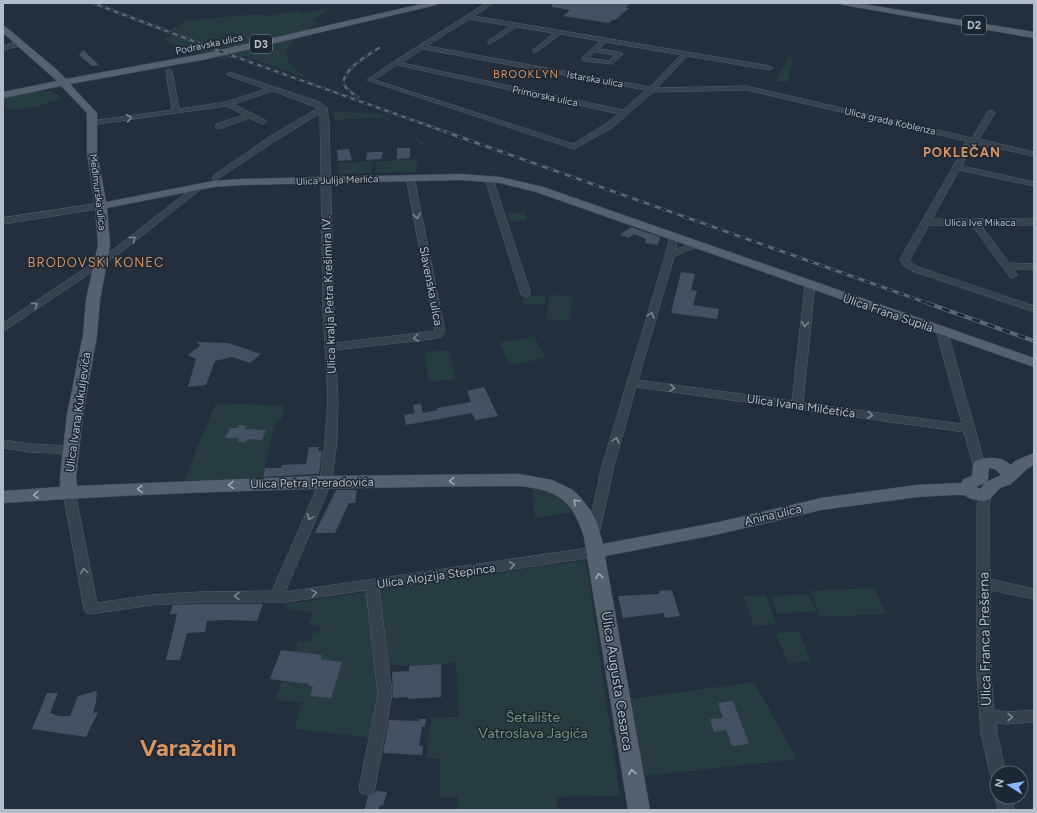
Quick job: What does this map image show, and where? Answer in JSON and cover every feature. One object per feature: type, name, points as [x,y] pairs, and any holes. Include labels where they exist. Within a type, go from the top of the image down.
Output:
[{"type":"main road","name":"Podravska ulica","points":[[86,77],[205,54],[426,3]]},
{"type":"main road","name":"Podravska ulica","points":[[86,77],[207,56],[436,3]]},
{"type":"main road","name":"D2","points":[[843,3],[1034,35]]},
{"type":"main road","name":"Međimurska ulica","points":[[3,29],[45,74],[91,111],[92,152],[104,245],[101,262]]},
{"type":"main road","name":"Međimurska ulica","points":[[3,36],[17,45]]},
{"type":"main road","name":"D3","points":[[45,74],[86,77]]},
{"type":"main road","points":[[29,88],[38,82],[45,74]]},
{"type":"main road","points":[[3,92],[73,84],[86,77]]},
{"type":"main road","points":[[3,95],[29,88],[51,88],[60,85]]},
{"type":"main road","name":"Ulica Julija Merlića","points":[[100,206],[201,186],[230,182],[410,177],[489,179],[531,187],[574,201],[671,247]]},
{"type":"main road","name":"Ulica Frana Supila","points":[[671,247],[697,245],[1034,363]]},
{"type":"main road","name":"Ulica Ivana Kukuljevića","points":[[69,492],[68,477],[75,415],[90,335],[93,300],[101,262]]},
{"type":"main road","points":[[976,493],[980,479],[992,465],[1028,462]]},
{"type":"main road","points":[[976,493],[1005,480],[992,465]]},
{"type":"main road","name":"Ulica Petra Preradovića","points":[[3,497],[69,492],[326,481],[519,480],[543,483],[555,487],[573,499],[580,506],[588,520],[594,544]]},
{"type":"main road","name":"Anina ulica","points":[[594,544],[719,528],[821,504],[917,491],[952,488],[976,493]]},
{"type":"main road","name":"Ulica Augusta Cesarca","points":[[594,544],[639,810]]},
{"type":"street","points":[[491,3],[370,79],[373,82],[574,147],[610,125],[625,113],[652,89],[686,54]]},
{"type":"street","points":[[469,16],[770,68]]},
{"type":"street","points":[[490,42],[515,25]]},
{"type":"street","points":[[536,51],[560,32]]},
{"type":"street","points":[[594,50],[605,40]]},
{"type":"street","points":[[3,48],[17,45]]},
{"type":"street","name":"Istarska ulica","points":[[421,47],[652,89],[746,88]]},
{"type":"street","name":"Primorska ulica","points":[[395,63],[625,113]]},
{"type":"street","points":[[169,71],[176,112]]},
{"type":"street","points":[[216,178],[272,139],[323,108],[317,104],[229,74]]},
{"type":"street","points":[[746,88],[773,86]]},
{"type":"street","name":"Ulica grada Koblenza","points":[[746,88],[1034,154]]},
{"type":"street","points":[[91,123],[227,104],[273,89]]},
{"type":"street","points":[[227,104],[262,122]]},
{"type":"street","name":"Ulica kralja Petra Krešimira IV.","points":[[276,596],[326,481],[333,422],[331,347],[328,309],[326,180],[323,108]]},
{"type":"street","points":[[991,112],[972,141],[905,259],[906,263],[915,269],[1034,309]]},
{"type":"street","points":[[219,126],[249,116]]},
{"type":"street","points":[[957,167],[1034,184]]},
{"type":"street","name":"Slavenska ulica","points":[[331,347],[432,336],[437,335],[440,332],[410,177]]},
{"type":"street","points":[[489,179],[526,294]]},
{"type":"street","points":[[3,327],[8,320],[101,262],[201,186]]},
{"type":"street","points":[[3,221],[100,206]]},
{"type":"street","name":"Ulica Ive Mikaca","points":[[926,222],[1034,222]]},
{"type":"street","points":[[976,222],[1013,275]]},
{"type":"street","points":[[671,247],[697,245]]},
{"type":"street","name":"Ulica Augusta Cesarca","points":[[594,544],[605,477],[671,247]]},
{"type":"street","points":[[1006,266],[1034,267]]},
{"type":"street","points":[[797,405],[810,285]]},
{"type":"street","points":[[943,332],[942,335],[970,429],[992,465]]},
{"type":"street","name":"Ulica Ivana Milčetića","points":[[633,383],[970,429]]},
{"type":"street","points":[[3,444],[64,451],[71,450]]},
{"type":"street","name":"Ulica Ivana Kukuljevića","points":[[69,492],[91,609]]},
{"type":"street","name":"Ulica Franca Prešerna","points":[[976,493],[983,583],[983,664],[987,716],[996,765]]},
{"type":"street","name":"Ulica Alojzija Stepinca","points":[[91,609],[151,600],[199,597],[286,597],[372,586],[594,544]]},
{"type":"street","points":[[983,583],[1034,594]]},
{"type":"street","points":[[367,788],[385,694],[372,586]]},
{"type":"street","points":[[987,716],[1006,718],[1034,716]]},
{"type":"green space","points":[[329,8],[313,21],[318,22],[300,34],[290,45],[287,51],[287,57],[290,64],[309,79],[245,56],[224,59],[202,52],[194,53],[163,39],[179,33],[169,29],[180,25],[187,20],[259,14],[269,16],[296,11],[302,14]]},
{"type":"green space","points":[[789,57],[793,57],[788,82],[776,81]]},
{"type":"green space","points":[[38,91],[52,91],[62,99],[21,110],[6,108],[3,97]]},
{"type":"green space","points":[[333,111],[377,113],[404,126],[424,144],[496,169],[489,169],[487,166],[419,143],[410,132],[405,129],[406,128],[383,117],[334,120]]},
{"type":"green space","points":[[417,160],[416,172],[376,173],[376,161]]},
{"type":"green space","points":[[372,161],[371,173],[338,174],[339,163]]},
{"type":"green space","points":[[525,212],[527,220],[510,222],[508,214]]},
{"type":"green space","points":[[550,295],[573,296],[569,321],[546,319]]},
{"type":"green space","points":[[523,296],[545,296],[545,304],[523,304]]},
{"type":"green space","points":[[534,336],[546,358],[510,365],[499,343]]},
{"type":"green space","points":[[449,350],[455,379],[429,382],[424,352]]},
{"type":"green space","points":[[216,403],[284,406],[281,421],[276,422],[262,478],[185,481],[196,450]]},
{"type":"green space","points":[[533,487],[551,492],[561,498],[573,512],[535,518]]},
{"type":"green space","name":"Šetalište Vatroslava Jagića","points":[[586,560],[620,796],[557,797],[557,810],[457,810],[458,797],[440,797],[440,759],[426,758],[431,718],[459,717],[456,663],[409,666],[377,665],[381,694],[372,738],[294,729],[302,703],[275,700],[282,681],[309,684],[309,686],[313,686],[342,662],[321,659],[322,655],[294,652],[298,641],[310,642],[314,632],[319,633],[321,626],[309,624],[313,612],[284,609],[286,604]]},
{"type":"green space","points":[[874,588],[886,614],[820,617],[811,591]]},
{"type":"green space","points":[[809,594],[816,611],[777,614],[771,596]]},
{"type":"green space","points":[[766,595],[777,624],[754,626],[744,596]]},
{"type":"green space","points":[[799,631],[811,661],[788,663],[776,633]]},
{"type":"green space","points":[[754,682],[797,759],[645,776],[631,699]]},
{"type":"building","points":[[552,3],[631,3],[625,8],[629,8],[609,23],[563,16],[570,10],[552,7]]},
{"type":"building","points":[[83,50],[99,65],[92,66],[79,55]]},
{"type":"building","points":[[397,148],[410,148],[410,158],[397,159]]},
{"type":"building","points":[[349,149],[352,160],[338,161],[337,150]]},
{"type":"building","points":[[383,152],[381,159],[366,160],[367,153]]},
{"type":"building","points":[[631,227],[660,237],[658,245],[645,243],[646,239],[634,234],[629,238],[620,235]]},
{"type":"building","points":[[681,272],[695,274],[691,290],[697,291],[693,305],[719,309],[717,319],[671,313]]},
{"type":"building","points":[[197,342],[228,343],[261,354],[250,363],[232,357],[215,361],[206,385],[188,387],[196,359],[188,355],[200,346]]},
{"type":"building","points":[[484,387],[498,416],[475,420],[472,413],[406,425],[404,415],[415,413],[413,405],[421,404],[423,413],[438,410],[437,408],[471,402],[467,391]]},
{"type":"building","points":[[239,425],[247,426],[245,429],[266,430],[262,440],[247,439],[246,442],[238,442],[239,438],[225,438],[230,428],[238,428]]},
{"type":"building","points":[[309,447],[319,447],[318,451],[322,451],[319,474],[263,477],[265,468],[281,468],[282,465],[306,464]]},
{"type":"building","points":[[336,490],[357,490],[355,503],[349,503],[335,533],[315,533]]},
{"type":"building","points":[[672,590],[680,616],[665,618],[664,613],[623,618],[618,596],[659,594],[659,591]]},
{"type":"building","points":[[263,604],[257,621],[207,621],[205,632],[187,633],[180,660],[166,660],[177,614],[170,614],[173,605]]},
{"type":"building","points":[[281,650],[322,655],[321,659],[342,662],[331,698],[310,696],[313,686],[309,686],[309,684],[270,679]]},
{"type":"building","points":[[441,664],[441,697],[408,699],[408,697],[393,698],[392,672],[409,671],[409,666]]},
{"type":"building","points":[[97,691],[93,713],[98,712],[86,737],[32,729],[47,693],[58,693],[50,713],[59,716],[70,716],[78,696]]},
{"type":"building","points":[[733,701],[749,744],[732,746],[726,730],[714,732],[710,719],[723,718],[718,703]]},
{"type":"building","points":[[420,719],[426,719],[425,727],[422,726],[419,746],[423,746],[422,755],[383,753],[389,720],[419,721]]},
{"type":"building","points":[[376,791],[387,792],[383,806],[380,805],[378,810],[364,810],[368,796]]},
{"type":"railway","points":[[93,3],[230,55],[449,133]]},
{"type":"railway","points":[[358,97],[346,88],[344,79],[351,68],[379,48]]},
{"type":"railway","points":[[446,132],[930,304]]},
{"type":"railway","points":[[927,303],[1034,341]]},
{"type":"district","name":"BROOKLYN","points":[[526,74]]},
{"type":"district","name":"POKLEČAN","points":[[962,152]]},
{"type":"district","name":"BRODOVSKI KONEC","points":[[96,262]]},
{"type":"district","name":"Varaždin","points":[[188,747]]}]
